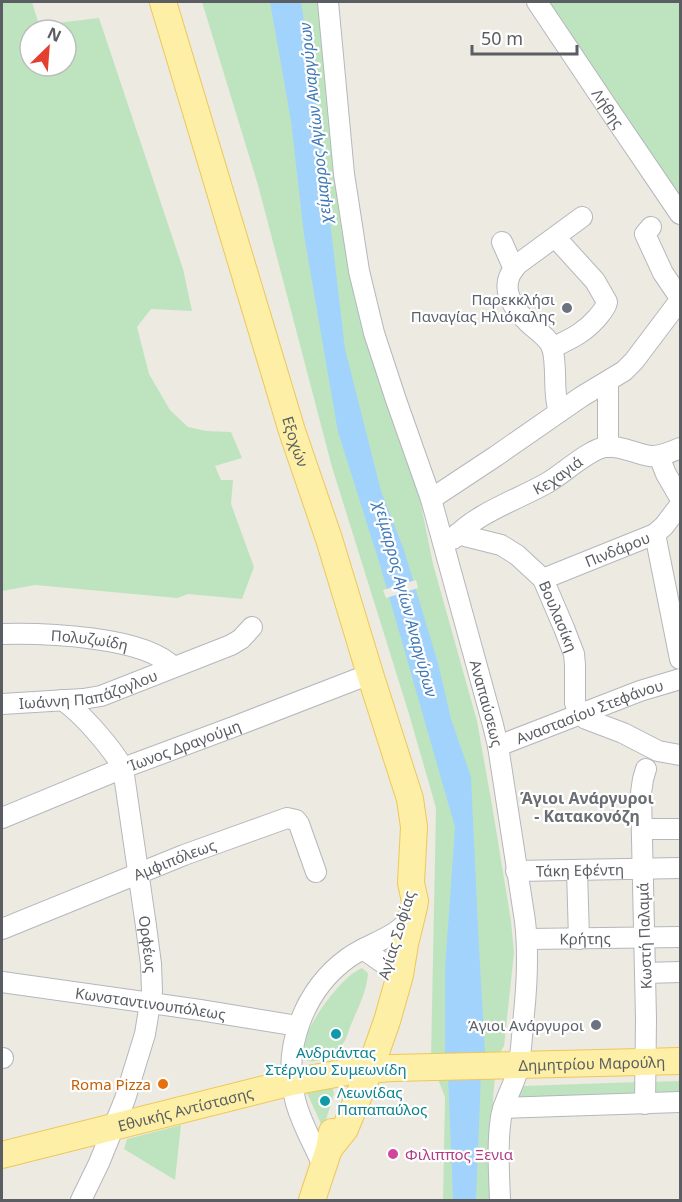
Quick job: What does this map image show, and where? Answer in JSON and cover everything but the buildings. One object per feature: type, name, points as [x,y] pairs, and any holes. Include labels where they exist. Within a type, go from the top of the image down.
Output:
[{"type":"main road","name":"Εξοχών","points":[[163,2],[289,420],[329,539],[369,674],[412,805],[414,832],[411,883]]},
{"type":"main road","name":"Αγίας Σοφίας","points":[[312,1200],[326,1158],[336,1114],[361,1070],[393,1004],[414,914],[415,901],[411,883]]},
{"type":"main road","name":"Αγίας Σοφίας","points":[[361,1070],[366,1033],[411,883]]},
{"type":"main road","points":[[393,1004],[395,1044],[399,1053],[420,1067]]},
{"type":"main road","name":"Δημητρίου Μαρούλη","points":[[420,1067],[681,1061]]},
{"type":"main road","points":[[361,1070],[420,1067]]},
{"type":"main road","name":"Εθνικής Αντίστασης","points":[[2,1155],[292,1082],[361,1070]]},
{"type":"street","name":"Αναπαύσεως","points":[[328,2],[344,174],[359,271],[374,333],[396,400],[431,499],[451,541],[498,746],[527,939],[527,984],[510,1065],[512,1088],[503,1108],[499,1140],[500,1200]]},
{"type":"street","name":"Λήθης","points":[[537,2],[681,214]]},
{"type":"street","points":[[559,412],[555,395],[552,348],[546,338],[523,316],[510,299],[508,283],[514,269],[521,262],[582,217]]},
{"type":"street","points":[[431,499],[559,412],[619,375],[630,365],[681,299],[663,273],[645,234],[651,227]]},
{"type":"street","points":[[552,348],[578,336],[588,328],[606,307],[607,302],[595,281],[556,238]]},
{"type":"street","points":[[502,242],[514,269]]},
{"type":"street","points":[[608,381],[608,447],[649,456],[659,456],[681,448]]},
{"type":"street","name":"Κεχαγιά","points":[[451,541],[479,519],[549,482],[595,451],[608,447]]},
{"type":"street","points":[[659,456],[666,474],[681,498]]},
{"type":"street","name":"Πινδάρου","points":[[543,579],[655,534],[681,505]]},
{"type":"street","points":[[655,534],[681,659]]},
{"type":"street","name":"Βουλασίκη","points":[[451,541],[501,544],[543,579],[574,654],[574,700],[580,714]]},
{"type":"street","name":"Ιωάννη Παπάζογλου","points":[[2,705],[90,698],[108,694],[231,645],[241,639],[252,627]]},
{"type":"street","name":"Πολυζωίδη","points":[[2,634],[48,634],[120,644],[155,654],[173,667]]},
{"type":"street","name":"Ίωνος Δραγούμη","points":[[2,818],[123,768],[369,674]]},
{"type":"street","name":"Αναστασίου Στεφάνου","points":[[498,746],[640,691],[681,679]]},
{"type":"street","name":"Ορφέως","points":[[62,700],[93,729],[123,768],[153,983],[145,1034],[125,1099],[81,1200]]},
{"type":"street","points":[[580,714],[589,721],[629,735],[655,750],[681,755]]},
{"type":"street","name":"Κωστή Παλαμά","points":[[645,1104],[641,788],[646,769]]},
{"type":"street","name":"Αμφιπόλεως","points":[[2,929],[184,855],[287,818],[293,819],[298,824],[316,872]]},
{"type":"street","points":[[642,829],[681,829]]},
{"type":"street","name":"Τάκη Εφέντη","points":[[516,871],[681,868]]},
{"type":"street","points":[[577,870],[579,939]]},
{"type":"street","points":[[326,1158],[297,1108],[294,1096],[293,1048],[298,1026],[309,1001],[342,962],[395,933],[414,914]]},
{"type":"street","name":"Κρήτης","points":[[527,939],[681,937]]},
{"type":"street","points":[[363,949],[386,965]]},
{"type":"street","points":[[645,973],[681,972]]},
{"type":"street","name":"Κωνσταντινουπόλεως","points":[[2,982],[298,1026]]},
{"type":"street","points":[[503,1108],[681,1102]]},
{"type":"green space","points":[[2,2],[32,2],[37,18],[18,18],[18,78],[78,78],[78,20],[99,18],[183,269],[192,311],[151,309],[137,327],[149,374],[170,410],[188,427],[206,431],[231,432],[242,458],[215,466],[221,480],[233,480],[231,504],[254,567],[242,599],[188,594],[177,598],[35,585],[2,591]]},
{"type":"green space","points":[[202,2],[322,2],[338,175],[416,480],[433,564],[477,721],[492,805],[514,953],[504,1046],[498,1056],[431,1058],[436,808],[332,467],[258,185]]},
{"type":"green space","points":[[544,2],[680,2],[680,202]]},
{"type":"green space","points":[[362,968],[368,973],[366,987],[343,1043],[334,1053],[323,1059],[306,1061],[301,1058],[305,1039],[317,1015],[344,981]]},
{"type":"green space","points":[[495,1078],[492,1124],[492,1200],[443,1200],[445,1097],[438,1079]]},
{"type":"green space","points":[[680,1081],[680,1096],[655,1097],[651,1082]]},
{"type":"green space","points":[[638,1082],[635,1097],[520,1101],[516,1097],[524,1086]]},
{"type":"green space","points":[[333,1089],[334,1094],[324,1126],[322,1126],[307,1093]]},
{"type":"green space","points":[[181,1125],[175,1180],[124,1149],[127,1139]]},
{"type":"water","name":"χείμαρρος Αγίων Αναργύρων","points":[[270,2],[301,2],[314,85],[345,349],[381,491],[404,550],[438,663],[451,719],[471,777],[485,1052],[445,1054],[445,969],[455,827],[380,565],[338,432],[304,235],[291,121]]},
{"type":"water","points":[[448,1075],[481,1075],[476,1200],[453,1200]]},
{"type":"pier","points":[[416,580],[418,588],[386,598],[383,590]]},
{"type":"place","name":"Παρεκκλήσι Παναγίας Ηλιόκαλης","points":[[567,308]]},
{"type":"place","name":"Άγιοι Ανάργυροι","points":[[596,1025]]},
{"type":"place","name":"Ανδριάντας Στέργιου Συμεωνίδη","points":[[336,1034]]},
{"type":"place","name":"Roma Pizza","points":[[163,1084]]},
{"type":"place","name":"Λεωνίδας Παπαπαύλος","points":[[325,1101]]},
{"type":"place","name":"Φιλιππος Ξενια","points":[[393,1154]]},
{"type":"district","name":"Άγιοι Ανάργυροι - Κατακονόζη","points":[[587,807]]}]
